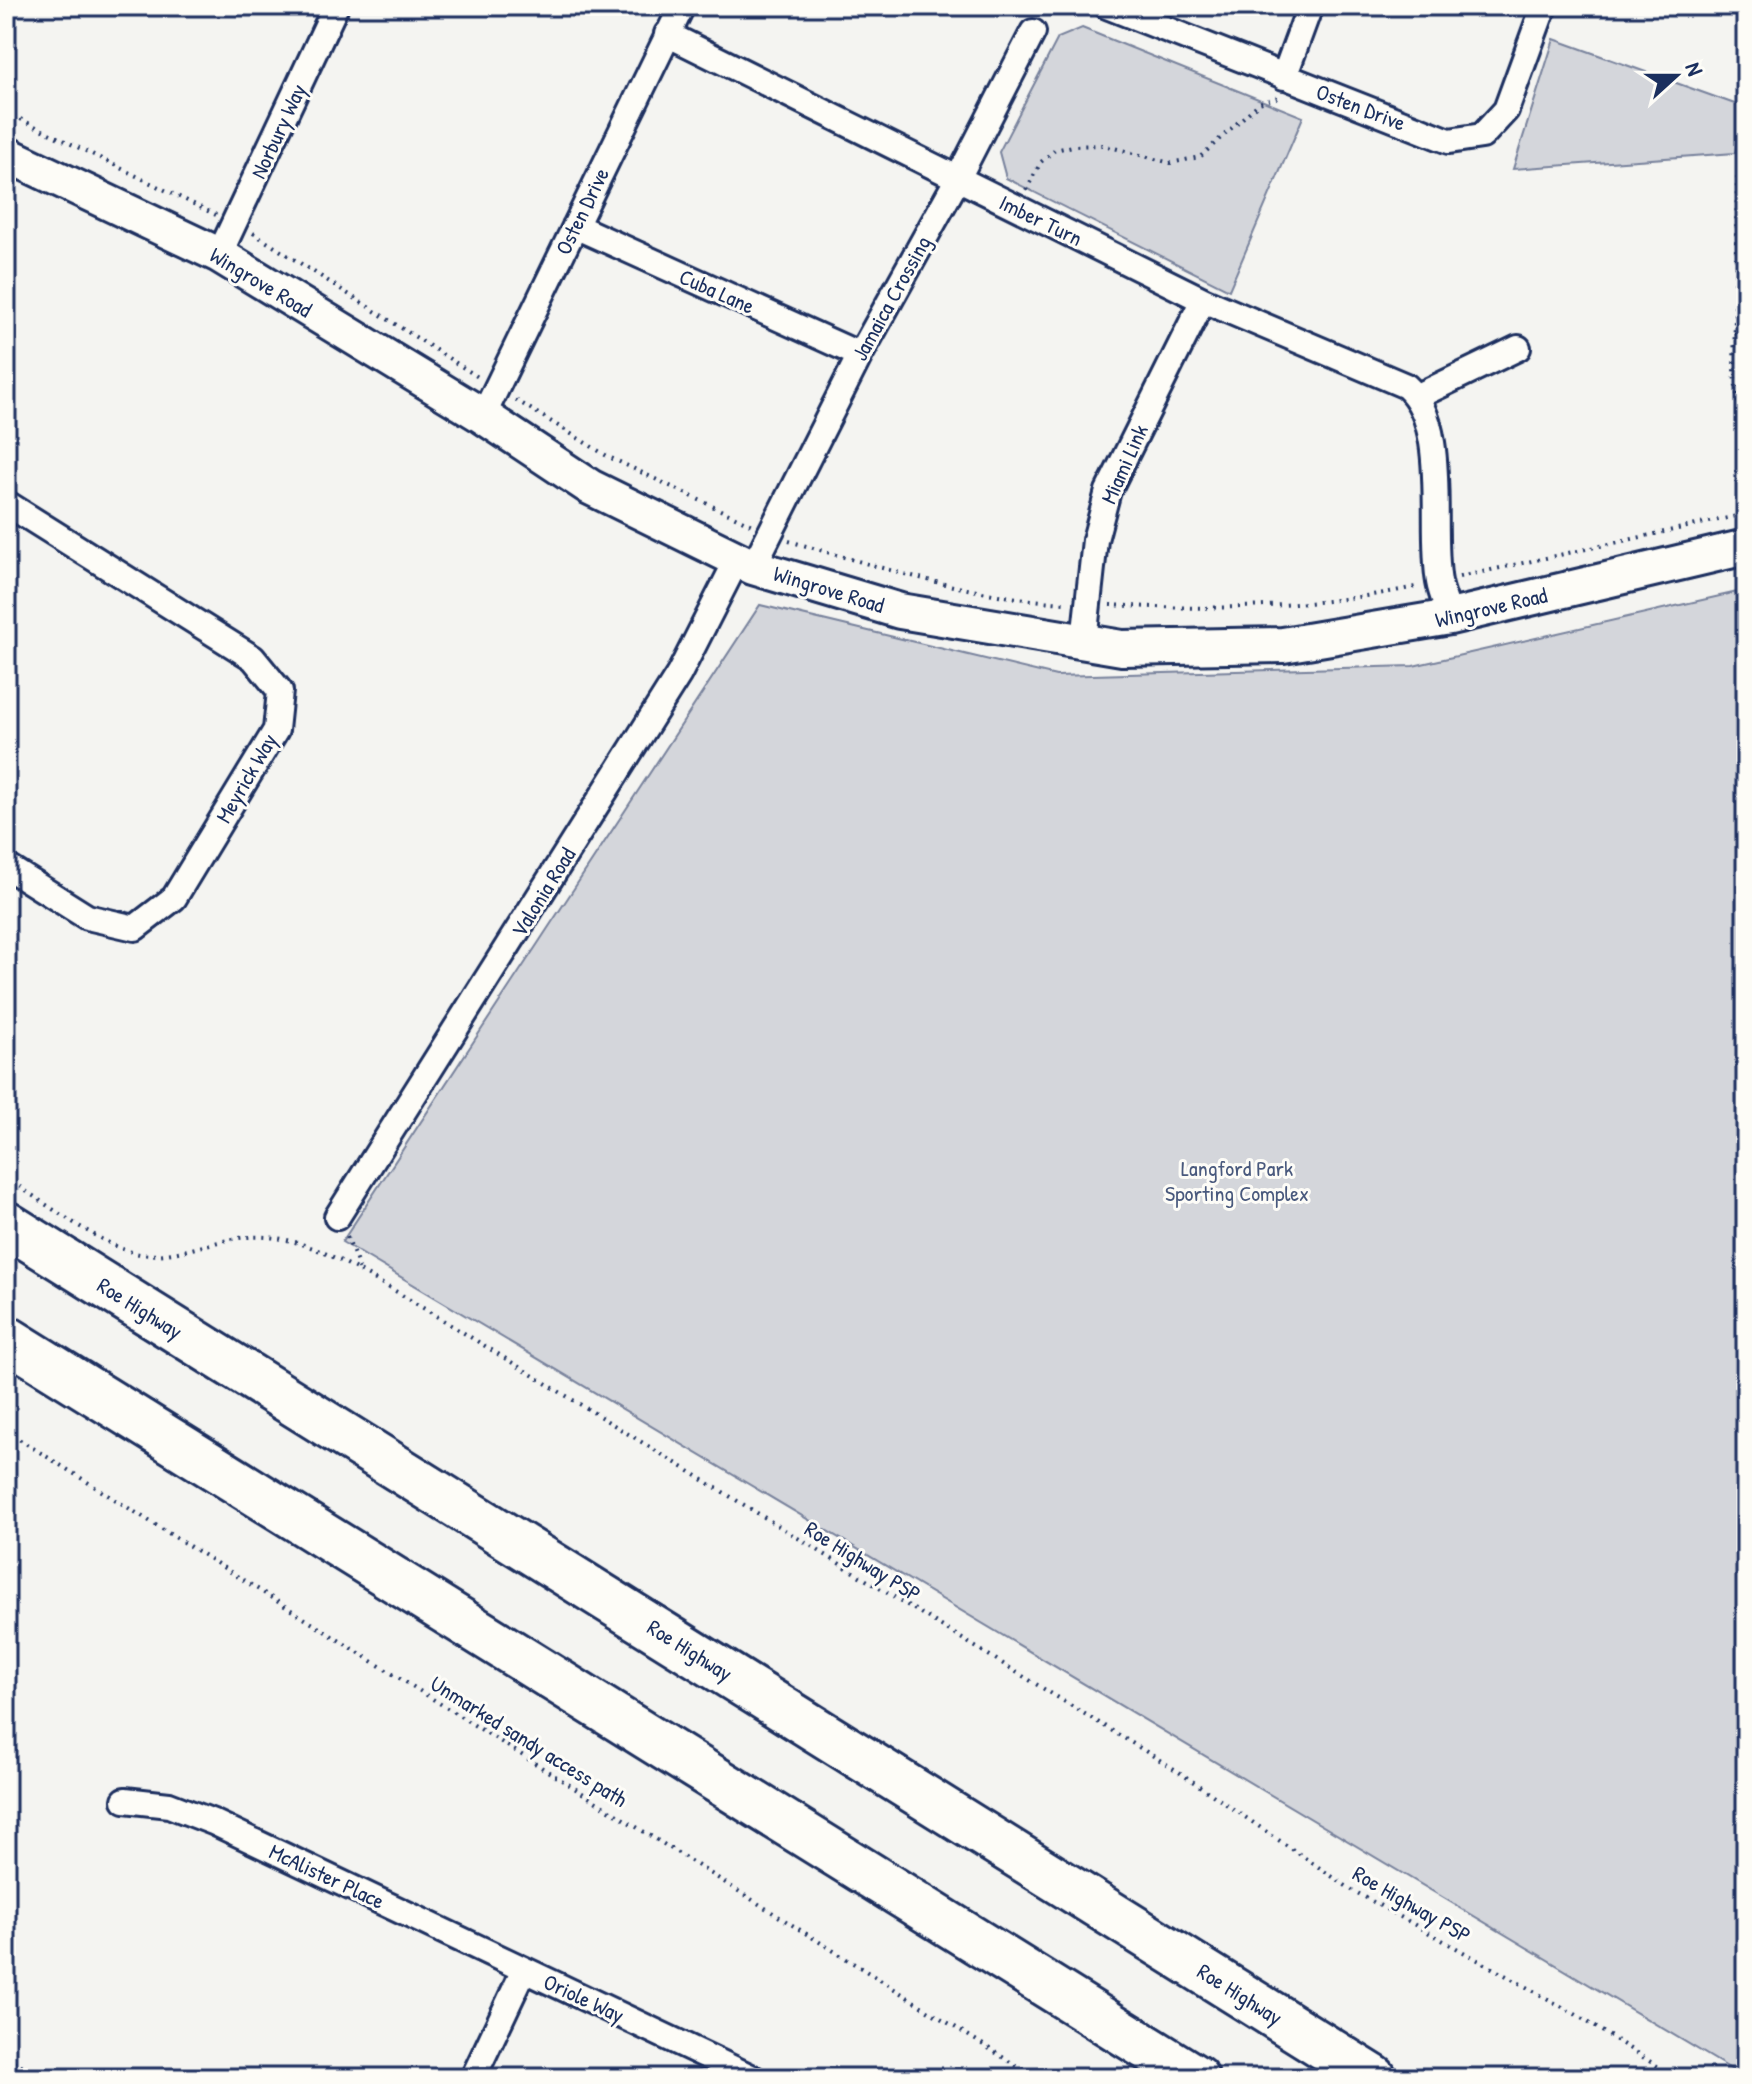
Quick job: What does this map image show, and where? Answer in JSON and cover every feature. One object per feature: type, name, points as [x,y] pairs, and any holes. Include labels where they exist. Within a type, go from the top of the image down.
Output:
[{"type":"highway","name":"Roe Highway","points":[[6,1224],[1374,2078]]},
{"type":"highway","points":[[6,1338],[1196,2078]]},
{"type":"street","name":"Norbury Way","points":[[219,255],[336,6]]},
{"type":"street","name":"Osten Drive","points":[[490,402],[682,6]]},
{"type":"street","name":"Osten Drive","points":[[1107,6],[1449,141],[1482,136],[1506,110],[1544,6]]},
{"type":"street","points":[[1284,77],[1310,6]]},
{"type":"street","name":"Jamaica Crossing","points":[[745,563],[767,532],[957,180],[1033,32]]},
{"type":"street","name":"Imber Turn","points":[[667,34],[1203,300],[1406,386],[1418,396]]},
{"type":"street","name":"Wingrove Road","points":[[6,154],[219,255],[490,402],[590,487],[745,563],[900,611],[1122,648],[1283,645],[1450,617],[1746,547]]},
{"type":"street","name":"Cuba Lane","points":[[575,226],[860,355]]},
{"type":"street","name":"Miami Link","points":[[1084,641],[1095,540],[1108,491],[1203,300]]},
{"type":"street","points":[[1450,617],[1439,582],[1430,424],[1418,396],[1518,348]]},
{"type":"street","name":"Meyrick Way","points":[[6,503],[253,658],[280,691],[276,730],[174,898],[135,928],[87,917],[6,866]]},
{"type":"street","name":"Valonia Road","points":[[337,1217],[679,674],[745,563]]},
{"type":"street","name":"McAlister Place","points":[[125,1800],[169,1805],[213,1822],[524,1970]]},
{"type":"street","name":"Oriole Way","points":[[473,2078],[524,1970],[753,2078]]},
{"type":"path","points":[[1017,208],[1041,162],[1055,150],[1103,145],[1170,163],[1200,157],[1259,103],[1276,100],[1283,93],[1284,77]]},
{"type":"path","points":[[6,112],[234,224],[490,402],[767,532],[889,571],[1038,601],[1177,609],[1296,605],[1439,582],[1746,514]]},
{"type":"path","points":[[1746,122],[1737,182],[1734,374],[1746,454]]},
{"type":"path","points":[[1735,334],[1746,334]]},
{"type":"path","name":"Roe Highway PSP","points":[[6,1178],[115,1246],[141,1254],[179,1252],[248,1237],[298,1240],[361,1273],[1176,1770],[1352,1890],[1575,2014],[1676,2078]]},
{"type":"path","points":[[337,1217],[361,1273]]},
{"type":"path","name":"Unmarked sandy access path","points":[[6,1431],[1036,2078]]},
{"type":"path","points":[[6,2058],[49,2078]]},
{"type":"green space","points":[[1082,28],[1303,117],[1229,290],[1006,178],[999,152],[1058,38]]},
{"type":"green space","points":[[1554,39],[1743,107],[1735,153],[1513,169]]},
{"type":"green space","name":"Langford Park Sporting Complex","points":[[1746,590],[1746,2078],[342,1242],[760,605],[1056,676],[1413,666]]}]
